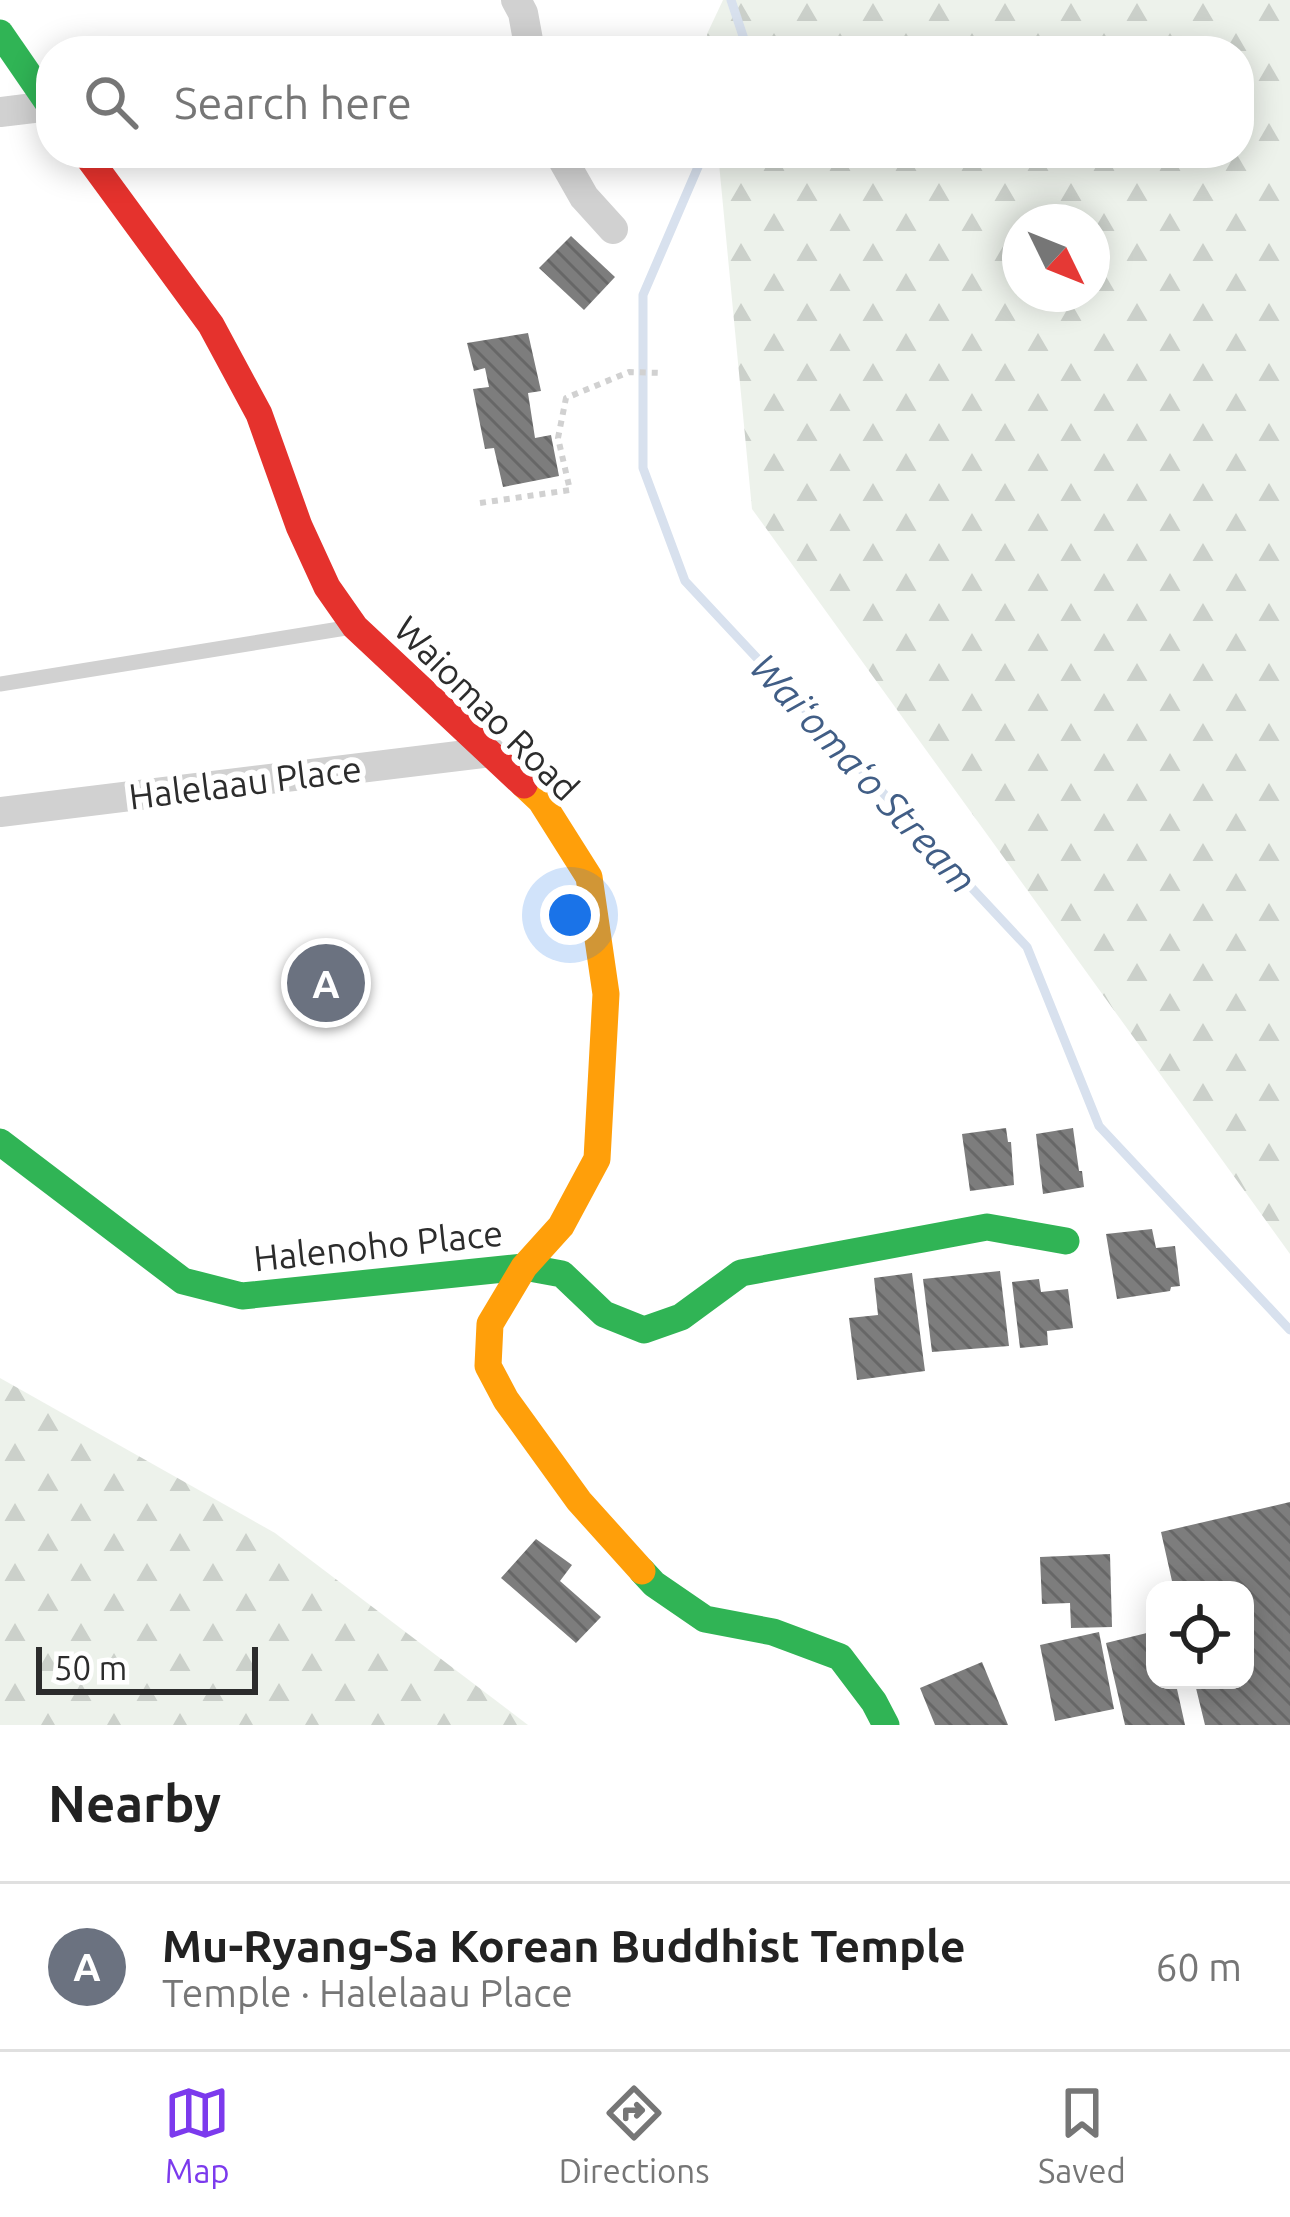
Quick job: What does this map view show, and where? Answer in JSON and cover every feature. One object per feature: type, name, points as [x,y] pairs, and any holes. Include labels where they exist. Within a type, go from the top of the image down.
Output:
[{"type":"street","points":[[516,0],[527,36]]},
{"type":"street","points":[[0,33],[36,85]]},
{"type":"street","points":[[0,112],[36,108]]},
{"type":"street","name":"Waiomao Road","points":[[96,168],[211,325],[259,414],[299,526],[327,587],[355,627],[541,801],[589,878],[605,994],[597,1159],[561,1226],[524,1267],[490,1324],[488,1366],[506,1400],[578,1502],[654,1584],[705,1619],[773,1632],[840,1657],[886,1725]]},
{"type":"street","points":[[568,168],[584,197],[613,229]]},
{"type":"street","name":"Halelaau Place","points":[[0,812],[491,752]]},
{"type":"street","name":"Halenoho Place","points":[[0,1142],[183,1281],[242,1296],[524,1267]]},
{"type":"street","points":[[524,1267],[562,1274],[604,1314],[644,1330],[682,1317],[741,1274],[987,1227],[1066,1241]]},
{"type":"lane","points":[[0,684],[355,627]]},
{"type":"path","points":[[480,503],[569,490],[558,438],[566,398],[629,372],[663,373]]},
{"type":"green space","points":[[723,0],[1290,0],[1290,1254],[752,509],[719,168],[1254,168],[1254,36],[707,34]]},
{"type":"green space","points":[[0,1378],[275,1533],[528,1725],[0,1725]]},
{"type":"building","points":[[571,236],[615,277],[584,310],[539,268]]},
{"type":"building","points":[[528,333],[541,391],[528,393],[535,438],[551,435],[559,476],[503,487],[494,448],[485,449],[473,389],[489,387],[485,368],[474,371],[467,343]]},
{"type":"building","points":[[1006,1128],[1014,1185],[970,1191],[962,1134]]},
{"type":"building","points":[[1073,1128],[1084,1187],[1043,1194],[1036,1134]]},
{"type":"building","points":[[1152,1229],[1156,1248],[1175,1246],[1180,1286],[1117,1299],[1106,1234]]},
{"type":"building","points":[[1000,1271],[1009,1346],[932,1352],[923,1279]]},
{"type":"building","points":[[912,1273],[925,1371],[857,1380],[849,1318],[878,1315],[874,1278]]},
{"type":"building","points":[[1039,1279],[1041,1292],[1068,1289],[1073,1328],[1047,1331],[1048,1345],[1020,1348],[1012,1282]]},
{"type":"building","points":[[1290,1502],[1290,1725],[1205,1725],[1196,1689],[1254,1689],[1254,1581],[1172,1581],[1161,1532]]},
{"type":"building","points":[[536,1539],[572,1565],[560,1581],[601,1617],[576,1643],[501,1578]]},
{"type":"building","points":[[1110,1554],[1112,1627],[1071,1628],[1070,1603],[1042,1604],[1040,1557]]},
{"type":"building","points":[[1099,1632],[1114,1709],[1055,1721],[1040,1645]]},
{"type":"building","points":[[1146,1633],[1146,1689],[1177,1689],[1185,1725],[1125,1725],[1106,1643]]},
{"type":"building","points":[[982,1662],[1008,1725],[935,1725],[920,1688]]},
{"type":"waterway","name":"Waiʻomaʻo Stream","points":[[731,0],[743,36]]},
{"type":"waterway","name":"Waiʻomaʻo Stream","points":[[698,168],[643,295],[643,468],[685,581],[1027,947],[1099,1126],[1290,1330]]},
{"type":"traffic: fast","points":[[0,33],[36,85]]},
{"type":"traffic: fast","points":[[0,1142],[183,1281],[242,1296],[524,1267],[562,1274],[604,1314],[644,1330],[681,1317],[741,1273],[987,1227],[1066,1241]]},
{"type":"traffic: fast","points":[[642,1571],[705,1619],[773,1632],[840,1657],[886,1725]]},
{"type":"traffic: slow","points":[[524,785],[541,801],[589,877],[606,994],[597,1159],[561,1226],[524,1267],[490,1324],[488,1366],[506,1400],[579,1501],[642,1571]]},
{"type":"traffic: jam","points":[[96,168],[211,325],[259,414],[299,526],[327,587],[355,627],[524,785]]},
{"type":"place","name":"Mu-Ryang-Sa Korean Buddhist Temple","points":[[326,983]]}]
